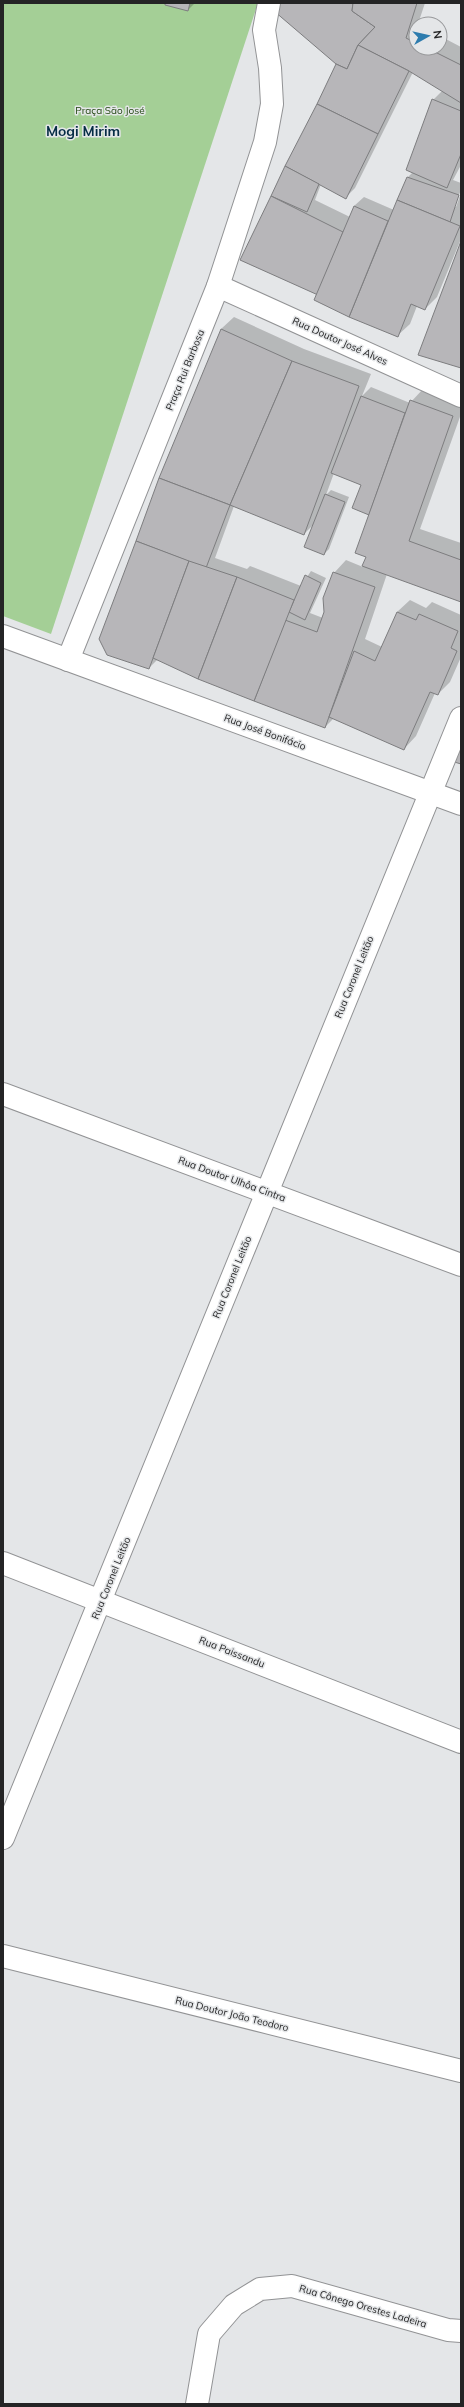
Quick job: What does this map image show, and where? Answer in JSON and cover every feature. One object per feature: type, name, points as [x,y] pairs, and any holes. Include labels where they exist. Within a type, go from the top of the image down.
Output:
[{"type":"street","name":"Praça Rui Barbosa","points":[[68,660],[218,286],[265,142],[272,104],[271,75],[264,30],[269,3]]},
{"type":"street","name":"Rua Doutor José Alves","points":[[218,286],[461,396]]},
{"type":"street","points":[[3,636],[68,660]]},
{"type":"street","name":"Rua José Bonifácio","points":[[68,660],[461,804]]},
{"type":"street","name":"Rua Coronel Leitão","points":[[3,1838],[102,1602],[266,1191],[461,718]]},
{"type":"street","name":"Rua Doutor Ulhôa Cintra","points":[[3,1094],[461,1265]]},
{"type":"street","name":"Rua Paissandu","points":[[3,1563],[461,1742]]},
{"type":"street","name":"Rua Doutor João Teodoro","points":[[3,1956],[461,2071]]},
{"type":"street","name":"Rua Cônego Orestes Ladeira","points":[[197,2404],[209,2334],[234,2305],[260,2289],[292,2286],[448,2330],[461,2330]]},
{"type":"green space","name":"Praça São José","points":[[3,3],[258,3],[51,634],[3,616]]},
{"type":"building","points":[[165,3],[190,3],[188,11],[165,5]]},
{"type":"building","points":[[279,3],[353,3],[352,11],[375,27],[358,45],[347,69],[336,64],[274,11]]},
{"type":"building","points":[[353,3],[417,3],[413,16],[408,16],[408,32],[406,38],[408,39],[408,56],[443,56],[461,65],[461,103],[409,71],[358,45],[375,27],[352,11]]},
{"type":"building","points":[[358,45],[409,71],[378,134],[317,104],[336,64],[347,69]]},
{"type":"building","points":[[432,99],[461,111],[461,154],[447,188],[406,170]]},
{"type":"building","points":[[317,104],[378,134],[346,199],[285,166]]},
{"type":"building","points":[[285,166],[319,184],[307,212],[271,196]]},
{"type":"building","points":[[407,177],[459,195],[450,222],[397,200]]},
{"type":"building","points":[[271,196],[343,232],[318,295],[240,260]]},
{"type":"building","points":[[397,200],[460,226],[425,310],[411,304],[398,337],[349,317]]},
{"type":"building","points":[[354,206],[388,221],[349,317],[314,300]]},
{"type":"building","points":[[461,241],[461,368],[418,355]]},
{"type":"building","points":[[221,329],[292,361],[230,505],[159,478]]},
{"type":"building","points":[[292,361],[359,386],[304,535],[230,505]]},
{"type":"building","points":[[361,396],[405,413],[369,515],[352,508],[361,485],[331,473]]},
{"type":"building","points":[[410,400],[453,416],[409,541],[461,560],[461,602],[362,566],[366,557],[355,553]]},
{"type":"building","points":[[159,478],[230,505],[206,568],[136,541]]},
{"type":"building","points":[[325,494],[345,502],[324,555],[304,547]]},
{"type":"building","points":[[136,541],[189,561],[149,669],[107,655],[99,639]]},
{"type":"building","points":[[189,561],[237,577],[198,679],[153,658]]},
{"type":"building","points":[[333,572],[375,587],[325,728],[254,701],[285,620],[317,632],[324,612],[323,598]]},
{"type":"building","points":[[305,575],[321,583],[305,620],[289,612]]},
{"type":"building","points":[[237,577],[294,600],[254,701],[198,679]]},
{"type":"building","points":[[397,612],[416,620],[419,614],[458,631],[451,648],[457,651],[438,695],[430,692],[404,750],[329,717],[354,651],[375,661]]},
{"type":"building","points":[[461,737],[461,764],[451,761]]},
{"type":"district","name":"Mogi Mirim","points":[[83,131]]}]
